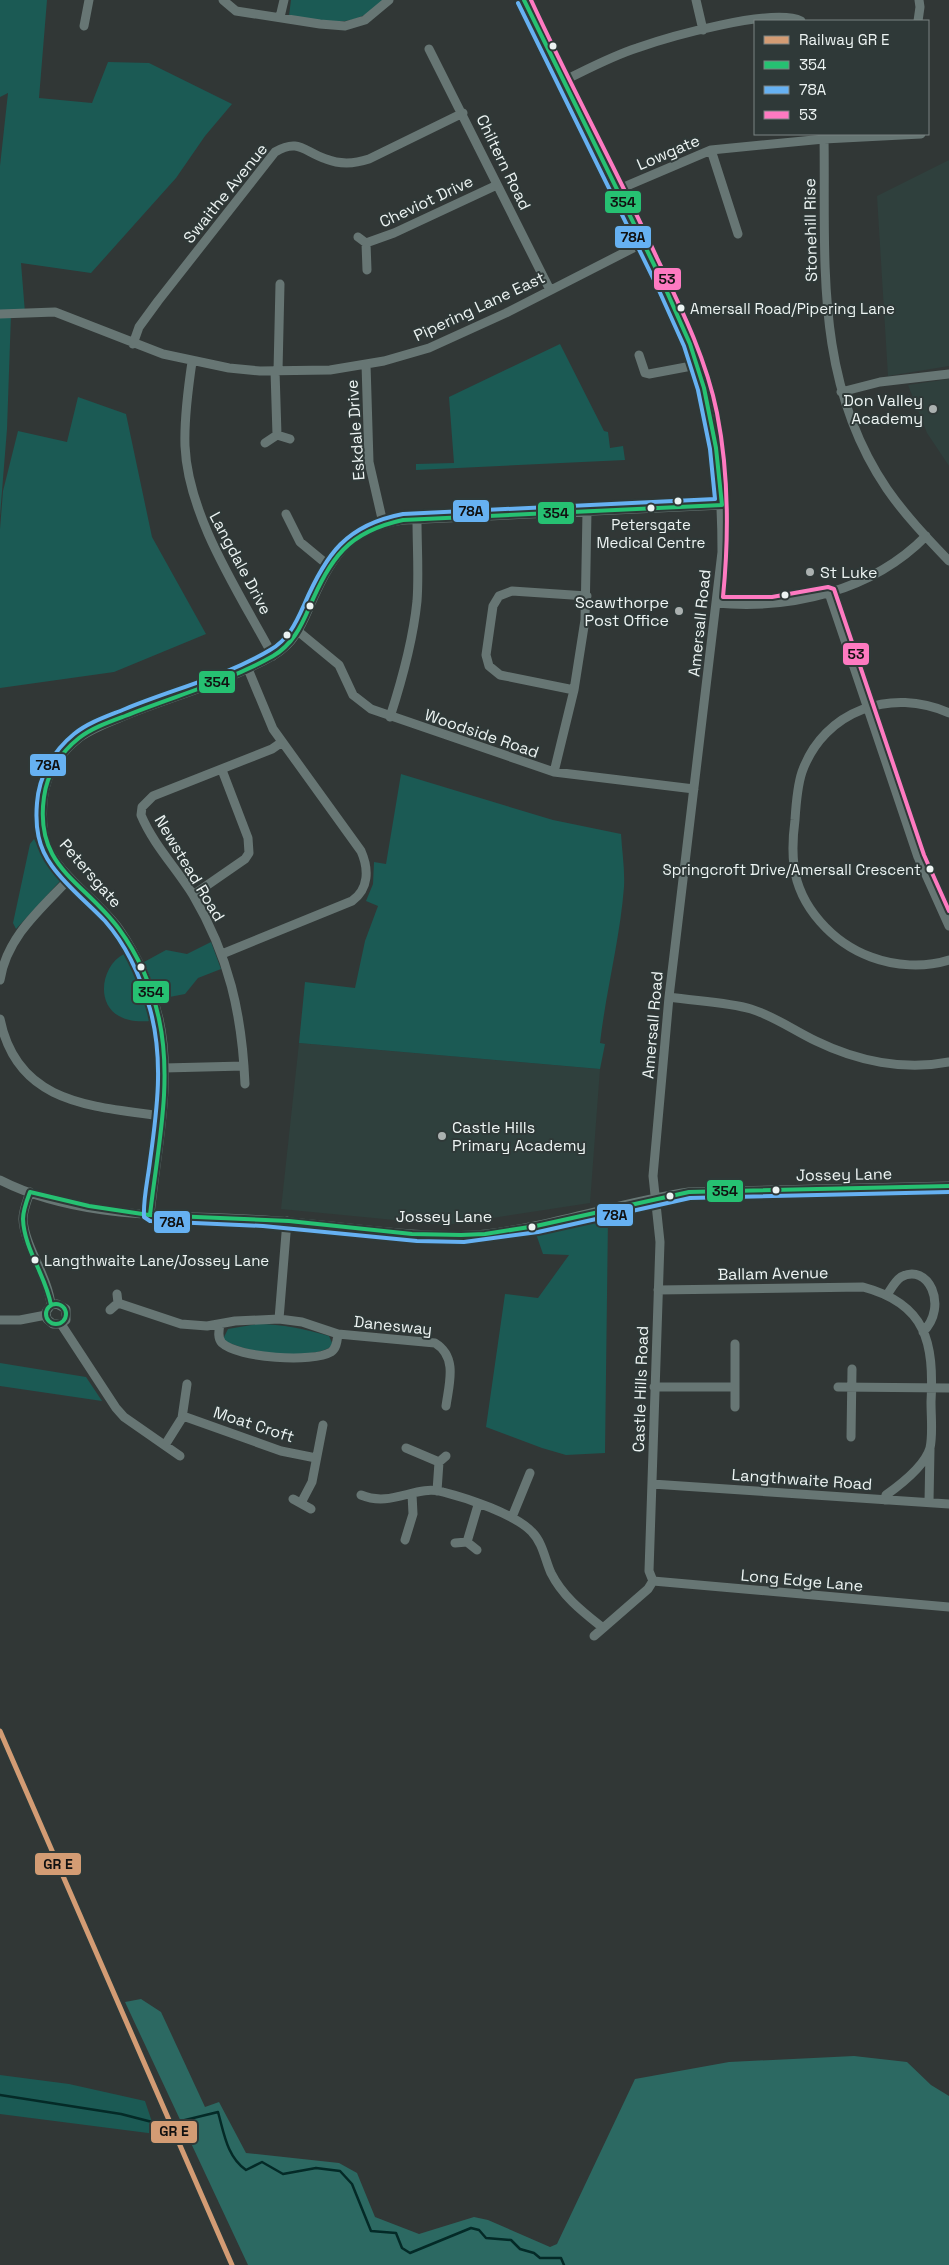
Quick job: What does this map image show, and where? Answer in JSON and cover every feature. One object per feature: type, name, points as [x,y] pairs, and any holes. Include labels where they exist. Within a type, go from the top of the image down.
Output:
[{"type":"street","points":[[84,26],[89,0]]},
{"type":"street","points":[[223,0],[236,11],[344,26],[365,20],[389,0]]},
{"type":"street","points":[[280,17],[284,0]]},
{"type":"street","name":"Amersall Road","points":[[524,0],[690,344],[704,388],[716,448],[722,505],[722,552],[669,997],[653,1176],[654,1197]]},
{"type":"street","points":[[696,0],[703,30]]},
{"type":"street","points":[[918,20],[919,0]]},
{"type":"street","points":[[763,20],[781,17],[796,20]]},
{"type":"street","points":[[563,80],[636,48],[703,30],[754,22]]},
{"type":"street","name":"Chiltern Road","points":[[429,49],[550,290]]},
{"type":"street","name":"Swaithe Avenue","points":[[132,344],[139,327],[158,301],[275,152],[284,147],[295,145],[308,149],[324,159],[355,164],[369,159],[462,113]]},
{"type":"street","name":"Lowgate","points":[[617,190],[711,150],[824,136],[868,135]]},
{"type":"street","name":"Stonehill Rise","points":[[824,136],[826,302],[834,362],[842,392],[858,436],[882,481],[904,512],[949,561]]},
{"type":"street","points":[[711,150],[738,234]]},
{"type":"street","name":"Cheviot Drive","points":[[366,243],[394,233],[497,184]]},
{"type":"street","name":"Cheviot Drive","points":[[358,237],[366,243]]},
{"type":"street","name":"Cheviot Drive","points":[[366,243],[367,270]]},
{"type":"street","name":"Pipering Lane East","points":[[0,314],[55,312],[132,344],[192,362],[230,368],[277,371],[330,370],[384,361],[429,348],[506,313],[643,244]]},
{"type":"street","points":[[277,435],[280,284]]},
{"type":"street","points":[[639,355],[645,372],[649,374],[697,365]]},
{"type":"street","name":"Langdale Drive","points":[[192,362],[188,389],[185,446],[198,514],[273,656]]},
{"type":"street","name":"Eskdale Drive","points":[[366,364],[369,462],[383,523]]},
{"type":"street","points":[[842,392],[880,382],[949,374]]},
{"type":"street","points":[[277,435],[290,439]]},
{"type":"street","points":[[265,443],[277,435]]},
{"type":"street","name":"Petersgate","points":[[150,1215],[161,1116],[164,1068],[159,1019],[143,971],[119,929],[102,908],[70,878],[46,845],[43,826],[44,793],[55,764],[71,745],[96,727],[248,669],[282,650],[299,632],[329,566],[340,551],[368,529],[383,523],[722,505]]},
{"type":"street","points":[[554,772],[574,690],[585,620],[587,596],[587,511]]},
{"type":"street","points":[[286,514],[300,542],[329,566]]},
{"type":"street","points":[[390,717],[408,656],[417,600],[417,520]]},
{"type":"street","points":[[716,604],[744,606],[773,604],[846,588],[900,558],[926,536]]},
{"type":"street","points":[[574,690],[500,675],[489,666],[486,655],[494,606],[504,593],[587,596]]},
{"type":"street","points":[[829,593],[918,857],[949,926]]},
{"type":"street","name":"Woodside Road","points":[[299,632],[339,665],[353,695],[361,703],[390,717],[554,772],[694,789]]},
{"type":"street","points":[[222,954],[352,901],[358,897],[364,887],[367,876],[366,863],[361,851],[273,729],[248,669]]},
{"type":"street","points":[[949,714],[924,704],[887,702],[868,707],[848,716],[822,738],[803,771],[799,785],[793,844],[796,876],[810,908],[833,934],[860,953],[889,963],[922,965],[949,960]]},
{"type":"street","name":"Newstead Road","points":[[245,1084],[241,1026],[222,954],[192,895],[141,815],[142,807],[153,796],[222,770],[272,749],[282,742]]},
{"type":"street","points":[[192,895],[245,859],[249,853],[248,838],[222,770]]},
{"type":"street","points":[[0,980],[7,954],[17,935],[70,878]]},
{"type":"street","points":[[669,997],[749,1008],[766,1014],[831,1048],[870,1061],[920,1065],[949,1062]]},
{"type":"street","points":[[0,1019],[7,1041],[19,1062],[38,1082],[50,1091],[84,1105],[161,1116]]},
{"type":"street","points":[[164,1068],[244,1066]]},
{"type":"street","name":"Jossey Lane","points":[[0,1180],[30,1192],[71,1203],[150,1215],[287,1221],[398,1232],[485,1234],[546,1223],[654,1197],[689,1192],[949,1186]]},
{"type":"street","points":[[30,1192],[24,1212],[24,1231],[41,1268],[51,1305]]},
{"type":"street","name":"Castle Hills Road","points":[[654,1197],[660,1242],[649,1571],[654,1582]]},
{"type":"street","points":[[278,1319],[287,1221]]},
{"type":"street","points":[[887,1295],[898,1279],[911,1274],[927,1278],[937,1286],[943,1298],[944,1310],[939,1321],[924,1332]]},
{"type":"street","name":"Ballam Avenue","points":[[658,1290],[863,1287],[897,1300],[924,1332],[930,1347],[932,1388],[929,1502]]},
{"type":"street","name":"Danesway","points":[[110,1310],[118,1298],[181,1324],[220,1324],[278,1319],[302,1322],[338,1334],[428,1341],[442,1347],[449,1358],[450,1368],[446,1406]]},
{"type":"street","points":[[57,1304],[66,1309],[66,1320],[61,1324],[50,1323],[46,1315],[51,1305],[57,1304]]},
{"type":"street","points":[[0,1320],[20,1320],[46,1315]]},
{"type":"street","points":[[61,1324],[116,1408],[124,1417],[180,1456]]},
{"type":"street","name":"Danesway","points":[[220,1324],[219,1337],[222,1343],[243,1352],[261,1356],[300,1357],[330,1352],[335,1347],[338,1334]]},
{"type":"street","points":[[735,1344],[735,1407]]},
{"type":"street","points":[[851,1437],[852,1369]]},
{"type":"street","points":[[165,1445],[183,1416],[188,1384]]},
{"type":"street","points":[[654,1388],[735,1386]]},
{"type":"street","points":[[838,1387],[949,1388]]},
{"type":"street","name":"Moat Croft","points":[[183,1416],[281,1451],[316,1458]]},
{"type":"street","points":[[311,1509],[297,1501],[312,1482],[323,1425]]},
{"type":"street","points":[[406,1448],[443,1459],[437,1490]]},
{"type":"street","points":[[885,1500],[886,1495],[907,1480],[930,1449]]},
{"type":"street","points":[[512,1517],[530,1473]]},
{"type":"street","name":"Langthwaite Road","points":[[652,1484],[949,1504]]},
{"type":"street","points":[[361,1495],[380,1500],[437,1490],[512,1517],[533,1532],[560,1589],[581,1611],[603,1628]]},
{"type":"street","points":[[405,1540],[413,1514],[412,1494]]},
{"type":"street","points":[[467,1542],[478,1504]]},
{"type":"street","points":[[455,1543],[467,1542],[477,1550]]},
{"type":"street","points":[[594,1636],[654,1582]]},
{"type":"street","name":"Long Edge Lane","points":[[654,1582],[949,1607]]},
{"type":"shaded area","points":[[0,0],[47,0],[39,98],[92,103],[108,62],[149,63],[232,104],[205,136],[176,178],[91,273],[21,263],[25,313],[11,314],[7,429],[0,516],[0,166],[8,93],[0,97]]},
{"type":"shaded area","points":[[291,0],[384,0],[373,10],[362,16],[339,22],[289,16]]},
{"type":"shaded area","points":[[949,160],[949,366],[888,376],[877,196]]},
{"type":"shaded area","points":[[560,344],[604,431],[608,432],[610,448],[623,446],[625,460],[416,470],[416,464],[454,463],[449,397]]},
{"type":"shaded area","name":"Don Valley Academy","points":[[949,379],[949,466],[927,433],[908,385]]},
{"type":"shaded area","points":[[78,397],[126,414],[152,537],[206,634],[114,672],[0,688],[0,529],[3,491],[18,431],[67,442]]},
{"type":"shaded area","points":[[401,774],[553,820],[621,834],[624,887],[600,1043],[605,1044],[600,1069],[299,1043],[305,982],[355,988],[365,941],[378,906],[366,901],[373,884],[374,862],[386,864]]},
{"type":"shaded area","points":[[34,839],[49,867],[61,880],[16,929],[13,923],[30,844]]},
{"type":"shaded area","points":[[211,942],[221,969],[198,978],[185,994],[159,999],[144,962],[166,950],[187,954]]},
{"type":"shaded area","points":[[124,954],[144,983],[154,1021],[128,1020],[111,1010],[107,1002],[104,994],[106,975],[116,959]]},
{"type":"shaded area","name":"Castle Hills Primary Academy","points":[[299,1043],[600,1069],[590,1203],[446,1225],[281,1209]]},
{"type":"shaded area","points":[[608,1217],[605,1453],[566,1455],[486,1427],[505,1294],[538,1298],[569,1255],[543,1254],[535,1231]]},
{"type":"shaded area","points":[[257,1324],[285,1326],[320,1333],[329,1336],[333,1345],[327,1349],[308,1354],[274,1354],[256,1352],[226,1342],[223,1339],[228,1329]]},
{"type":"shaded area","points":[[0,1363],[86,1377],[102,1401],[0,1386]]},
{"type":"shaded area","points":[[141,1999],[161,2012],[205,2107],[219,2102],[246,2153],[339,2163],[357,2173],[375,2217],[419,2234],[474,2217],[488,2220],[550,2247],[557,2244],[635,2079],[729,2062],[854,2056],[907,2062],[931,2085],[949,2096],[949,2265],[248,2265],[125,2002]]},
{"type":"shaded area","points":[[0,2075],[69,2084],[145,2101],[156,2134],[0,2114]]},
{"type":"waterway","points":[[0,2095],[121,2114],[156,2123],[177,2122],[218,2112],[230,2151],[246,2170],[262,2162],[283,2174],[316,2168],[340,2171],[352,2184],[371,2231],[396,2233],[402,2248],[410,2253],[471,2228],[479,2230],[486,2238],[511,2240],[520,2249],[534,2253],[540,2258],[561,2258],[564,2265]]},
{"type":"transit line","name":"354","points":[[150,1215],[160,1142],[164,1092],[163,1043],[159,1019],[144,972],[126,939],[105,912],[65,872],[54,857],[47,841],[43,821],[44,797],[51,772],[60,757],[79,738],[95,728],[237,674],[280,652],[299,629],[325,575],[343,550],[354,540],[384,525],[403,520],[722,505],[716,448],[704,388],[690,344],[663,283],[524,0]]},
{"type":"transit line","name":"53","points":[[531,0],[626,193],[700,353],[717,413],[724,459],[727,528],[723,597],[772,597],[828,587],[834,589],[924,855],[949,911]]},
{"type":"transit line","name":"78A","points":[[518,3],[657,286],[684,346],[698,390],[710,449],[715,499],[403,514],[383,519],[352,534],[340,544],[321,571],[294,625],[287,636],[276,646],[235,668],[92,723],[74,734],[60,748],[48,765],[38,793],[38,836],[43,852],[58,874],[105,921],[120,941],[142,986],[154,1028],[157,1047],[158,1085],[144,1217],[150,1221],[263,1226],[417,1241],[464,1242],[538,1232],[690,1198],[949,1192]]},
{"type":"transit line","name":"354","points":[[51,1305],[24,1230],[25,1205],[30,1192],[89,1206],[149,1215],[289,1221],[412,1234],[461,1235],[485,1234],[536,1226],[689,1192],[949,1186]]},
{"type":"transit line","name":"354","points":[[56,1304],[63,1307],[66,1314],[63,1321],[56,1324],[49,1321],[46,1314],[49,1307],[56,1304]]},
{"type":"transit line","points":[[0,1731],[232,2265]]},
{"type":"place","name":"Amersall Road/Pipering Lane","points":[[681,308]]},
{"type":"place","name":"Don Valley Academy","points":[[933,409]]},
{"type":"place","name":"Petersgate Medical Centre","points":[[651,508]]},
{"type":"place","name":"St Luke","points":[[810,572]]},
{"type":"place","name":"Scawthorpe Post Office","points":[[679,611]]},
{"type":"place","name":"Springcroft Drive/Amersall Crescent","points":[[930,869]]},
{"type":"place","name":"Castle Hills Primary Academy","points":[[442,1136]]},
{"type":"place","name":"Langthwaite Lane/Jossey Lane","points":[[35,1260]]}]
